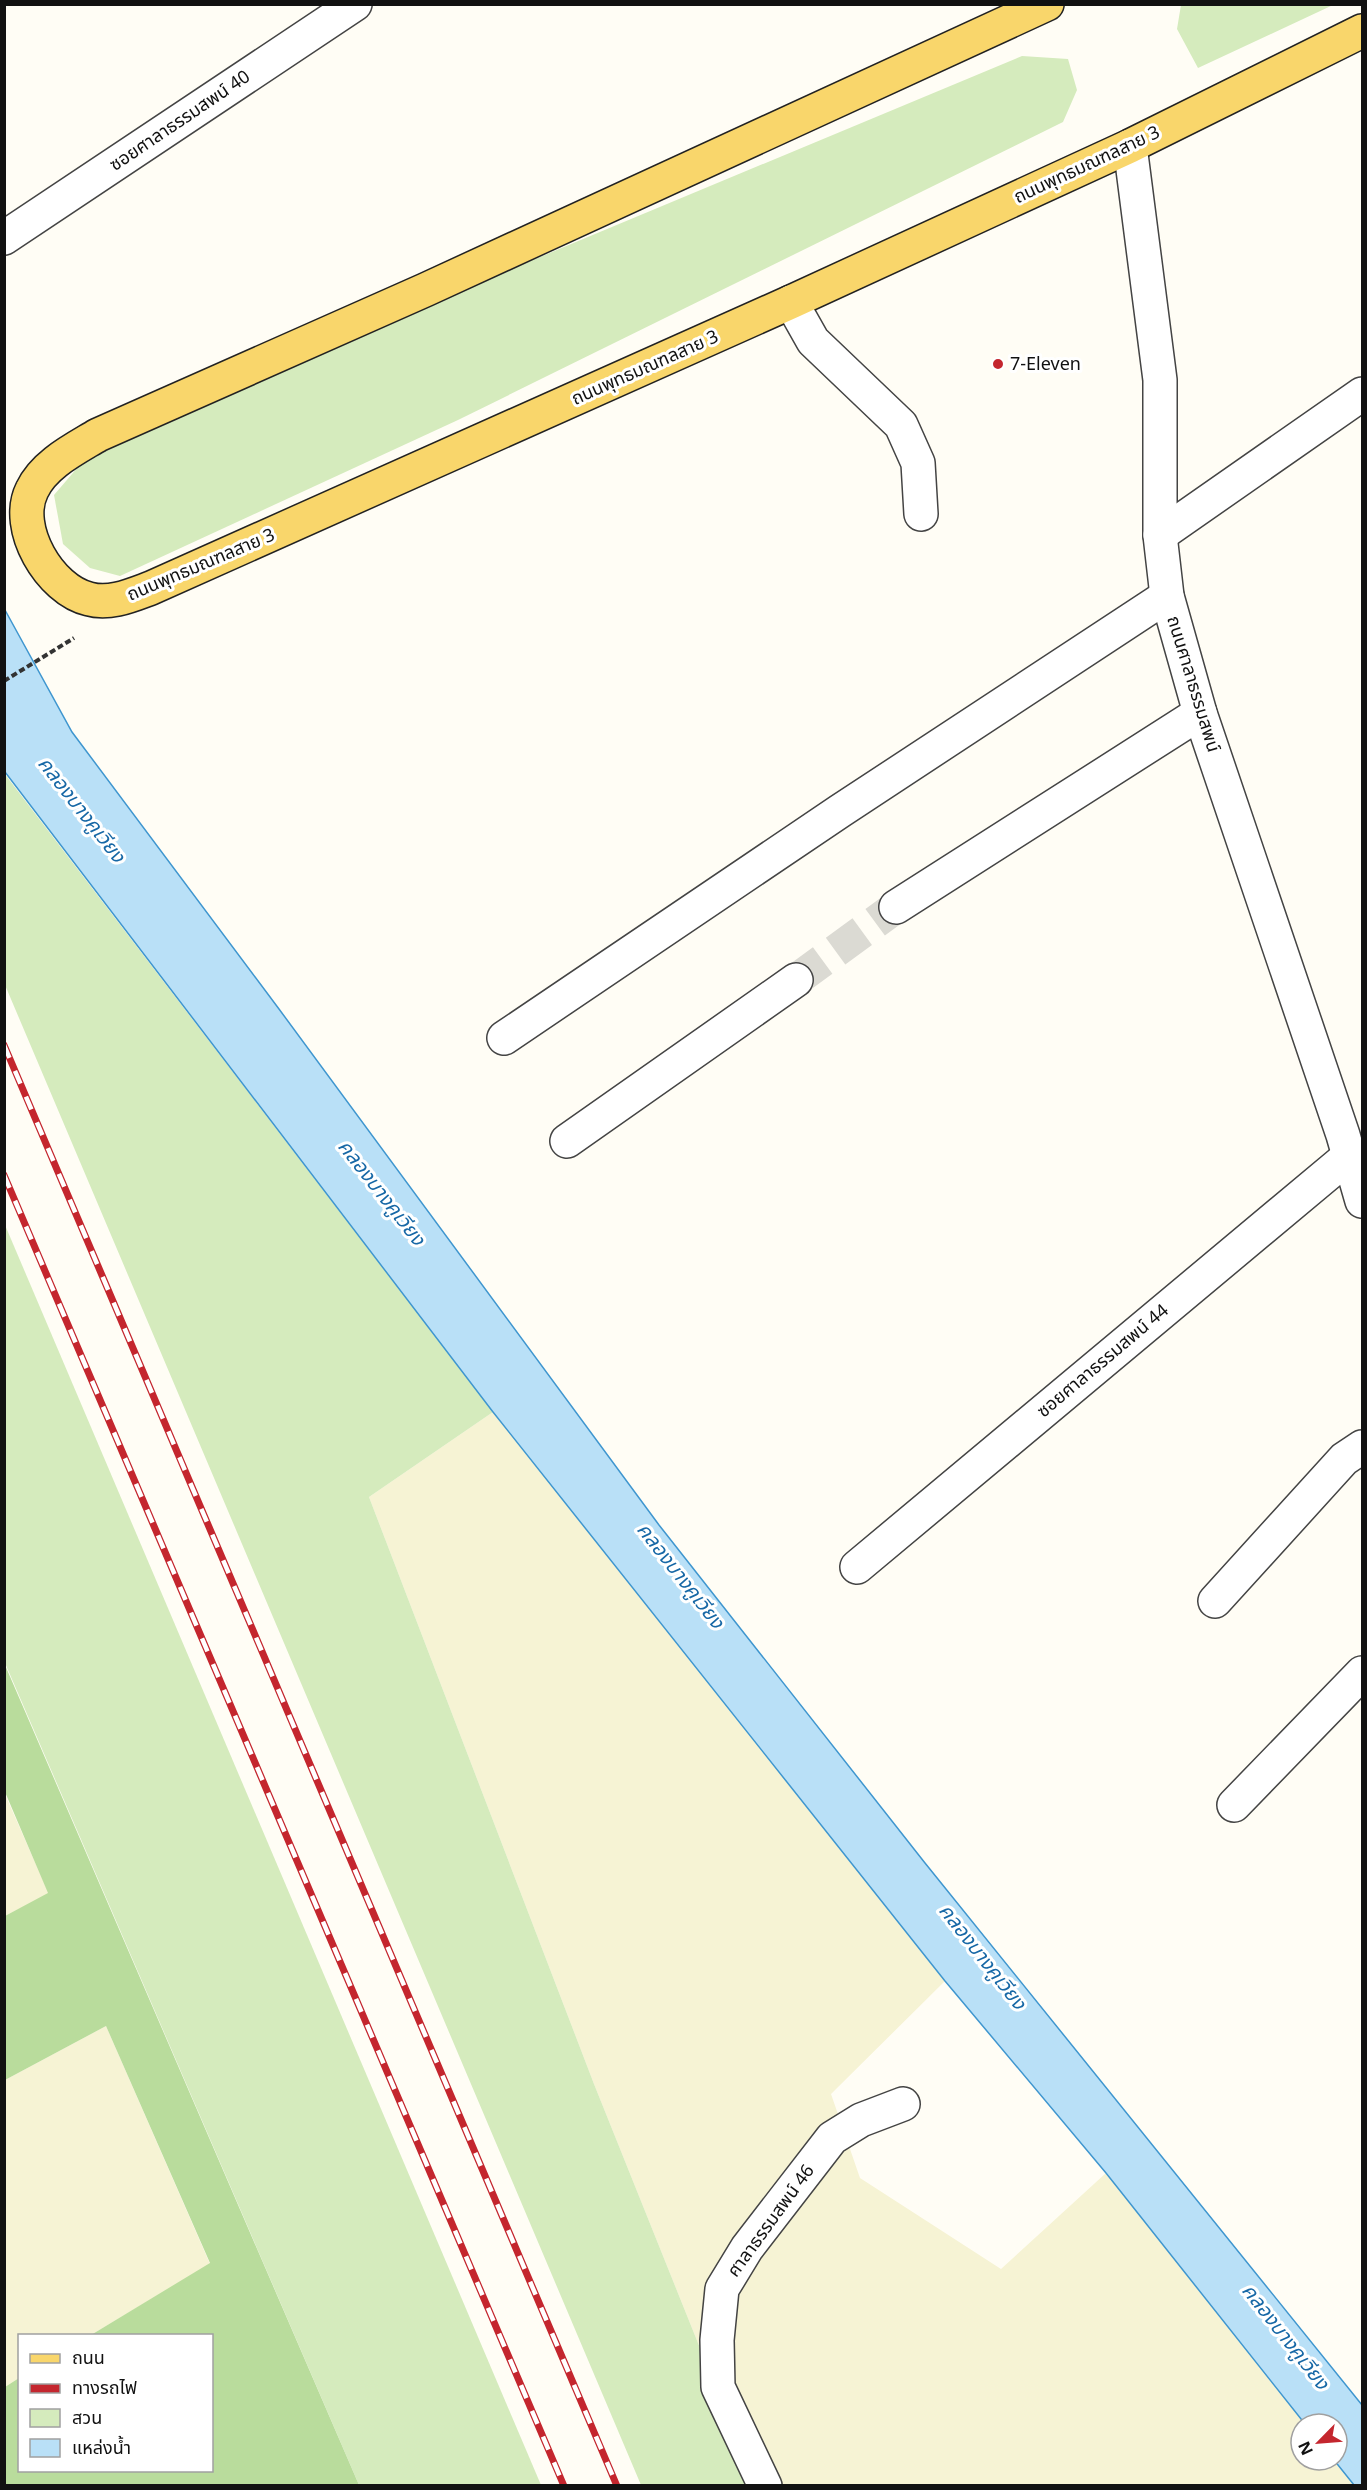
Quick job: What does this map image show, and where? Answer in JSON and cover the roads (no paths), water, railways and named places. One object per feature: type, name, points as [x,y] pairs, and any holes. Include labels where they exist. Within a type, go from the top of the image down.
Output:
[{"type":"main road","name":"ถนนพุทธมณฑลสาย 3","points":[[1047,4],[425,290],[98,435],[70,452],[47,470],[32,489],[26,509],[30,535],[47,569],[62,586],[89,599],[118,600],[173,579],[791,302],[1130,146],[1362,31]]},
{"type":"street","name":"ซอยศาลาธรรมสพน์ 40","points":[[4,238],[355,4]]},
{"type":"street","name":"ถนนศาลาธรรมสพน์","points":[[1130,146],[1160,380],[1160,535],[1167,596],[1200,713],[1352,1138],[1362,1201]]},
{"type":"street","points":[[791,302],[813,341],[901,425],[918,463],[921,514]]},
{"type":"street","points":[[1160,535],[1362,394]]},
{"type":"street","points":[[504,1038],[840,811],[1167,596]]},
{"type":"street","points":[[896,907],[1200,713]]},
{"type":"street","points":[[567,1141],[796,980]]},
{"type":"street","name":"ซอยศาลาธรรมสพน์ 44","points":[[857,1567],[1287,1206],[1352,1138]]},
{"type":"street","points":[[1215,1601],[1344,1459],[1362,1447]]},
{"type":"street","points":[[1234,1805],[1362,1672]]},
{"type":"street","name":"ศาลาธรรมสพน์ 46","points":[[765,2486],[718,2387],[717,2340],[722,2289],[747,2248],[832,2138],[861,2120],[903,2104]]},
{"type":"water","name":"คลองบางคูเวียง","points":[[5,610],[72,732],[659,1525],[925,1863],[1362,2405],[1362,2485],[1354,2485],[1344,2472],[1349,2472],[1349,2412],[1295,2412],[1106,2173],[945,1981],[493,1412],[5,772]]},
{"type":"tunnel","points":[[796,980],[896,907]]},
{"type":"railway","points":[[4,1045],[617,2486]]},
{"type":"railway","points":[[4,1175],[564,2486]]},
{"type":"place","name":"7-Eleven","points":[[998,364]]}]
